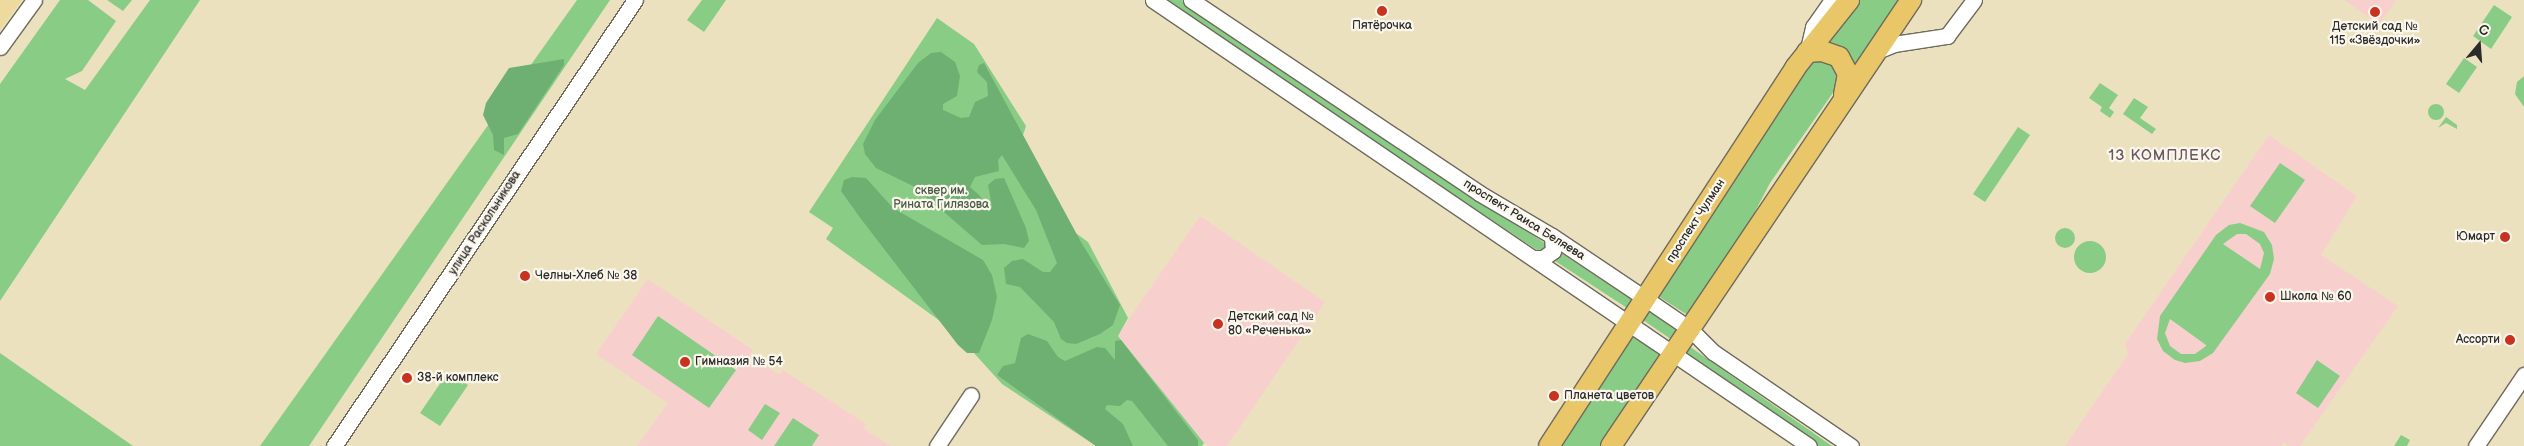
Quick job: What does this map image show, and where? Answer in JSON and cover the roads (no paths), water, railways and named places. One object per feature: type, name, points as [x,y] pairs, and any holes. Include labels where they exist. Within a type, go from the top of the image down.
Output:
[{"type":"main road","name":"проспект Чулман","points":[[1549,446],[1807,52],[1849,0]]},
{"type":"main road","points":[[1611,446],[1844,95],[1877,51],[1911,0]]},
{"type":"main road","points":[[1807,52],[1822,51],[1839,57],[1848,74],[1844,95]]},
{"type":"street","points":[[0,47],[34,0]]},
{"type":"street","name":"улица Раскольникова","points":[[334,446],[635,0]]},
{"type":"street","name":"проспект Раиса Беляева","points":[[1153,0],[1533,258],[1631,322],[1809,446]]},
{"type":"street","name":"проспект Раиса Беляева","points":[[1191,0],[1479,193],[1552,236],[1646,299],[1690,329],[1713,352],[1851,446]]},
{"type":"street","points":[[1807,52],[1813,27],[1832,0]]},
{"type":"street","points":[[1877,51],[1947,36],[1974,0]]},
{"type":"street","points":[[1533,258],[1543,258],[1553,251],[1552,236]]},
{"type":"street","points":[[2476,446],[2524,375]]},
{"type":"street","points":[[937,446],[971,395]]},
{"type":"place","name":"Пятёрочка","points":[[1382,11]]},
{"type":"place","name":"Детский сад № 115 «Звёздочки»","points":[[2375,12]]},
{"type":"place","name":"Юмарт","points":[[2505,237]]},
{"type":"place","name":"Челны-Хлеб № 38","points":[[525,276]]},
{"type":"place","name":"Школа № 60","points":[[2270,297]]},
{"type":"place","name":"Детский сад № 80 «Реченька»","points":[[1218,324]]},
{"type":"place","name":"Ассорти","points":[[2510,340]]},
{"type":"place","name":"Гимназия № 54","points":[[685,362]]},
{"type":"place","name":"38-й комплекс","points":[[407,378]]},
{"type":"place","name":"Планета цветов","points":[[1554,396]]},
{"type":"district","name":"13 КОМПЛЕКС","points":[[2165,156]]},
{"type":"park label","name":"сквер им. Рината Гилязова","points":[[941,198]]}]
